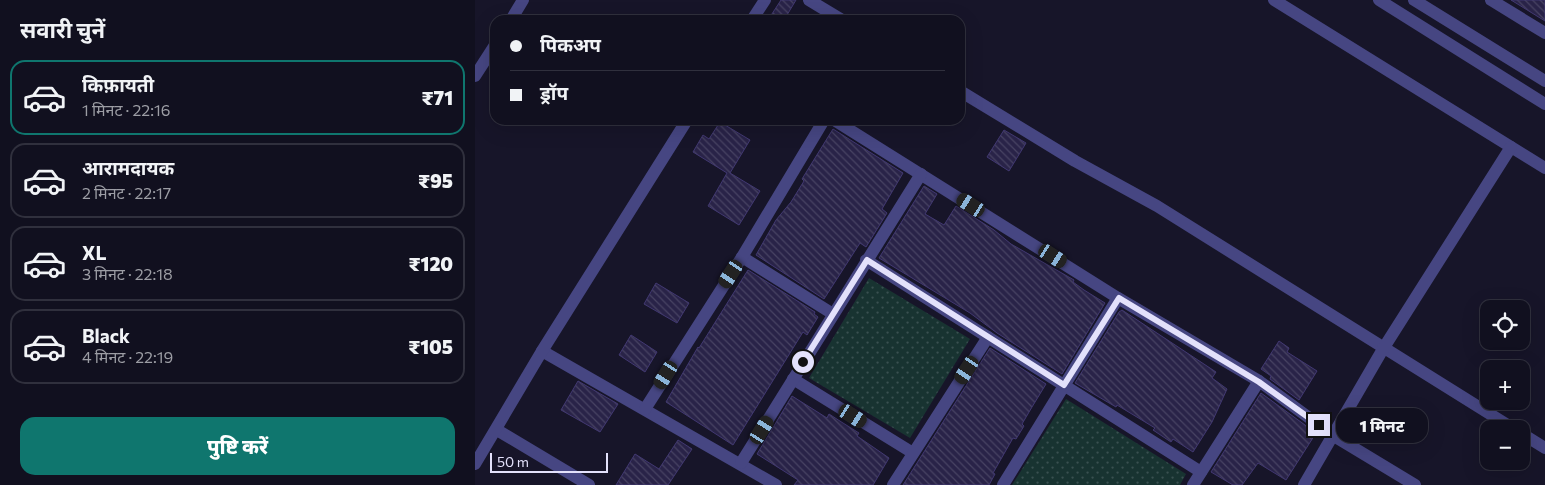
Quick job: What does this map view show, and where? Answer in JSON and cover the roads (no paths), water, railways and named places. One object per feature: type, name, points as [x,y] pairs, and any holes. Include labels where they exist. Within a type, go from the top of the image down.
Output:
[{"type":"street","points":[[514,15],[523,0]]},
{"type":"street","points":[[755,15],[765,0]]},
{"type":"street","points":[[809,0],[834,15]]},
{"type":"street","points":[[1275,0],[1294,5],[1545,168]]},
{"type":"street","points":[[1379,0],[1545,104]]},
{"type":"street","points":[[1414,0],[1545,81]]},
{"type":"street","points":[[1491,0],[1545,33]]},
{"type":"street","points":[[475,76],[490,53]]},
{"type":"street","points":[[965,94],[1075,161],[1157,206],[1499,420]]},
{"type":"street","points":[[475,464],[497,430],[542,351],[684,125]]},
{"type":"street","points":[[645,409],[742,257],[821,125]]},
{"type":"street","points":[[842,125],[1119,298],[1259,382],[1334,436],[1415,485]]},
{"type":"street","points":[[1304,485],[1383,349],[1511,147]]},
{"type":"street","points":[[741,463],[921,174]]},
{"type":"street","points":[[742,257],[833,314]]},
{"type":"street","points":[[867,260],[1201,472]]},
{"type":"street","points":[[1003,485],[1119,298]]},
{"type":"street","points":[[893,485],[988,337]]},
{"type":"street","points":[[542,351],[741,463],[776,485]]},
{"type":"street","points":[[793,379],[913,453]]},
{"type":"street","points":[[1193,485],[1259,382]]},
{"type":"street","points":[[497,430],[589,485]]},
{"type":"street","points":[[1530,439],[1545,448]]}]
